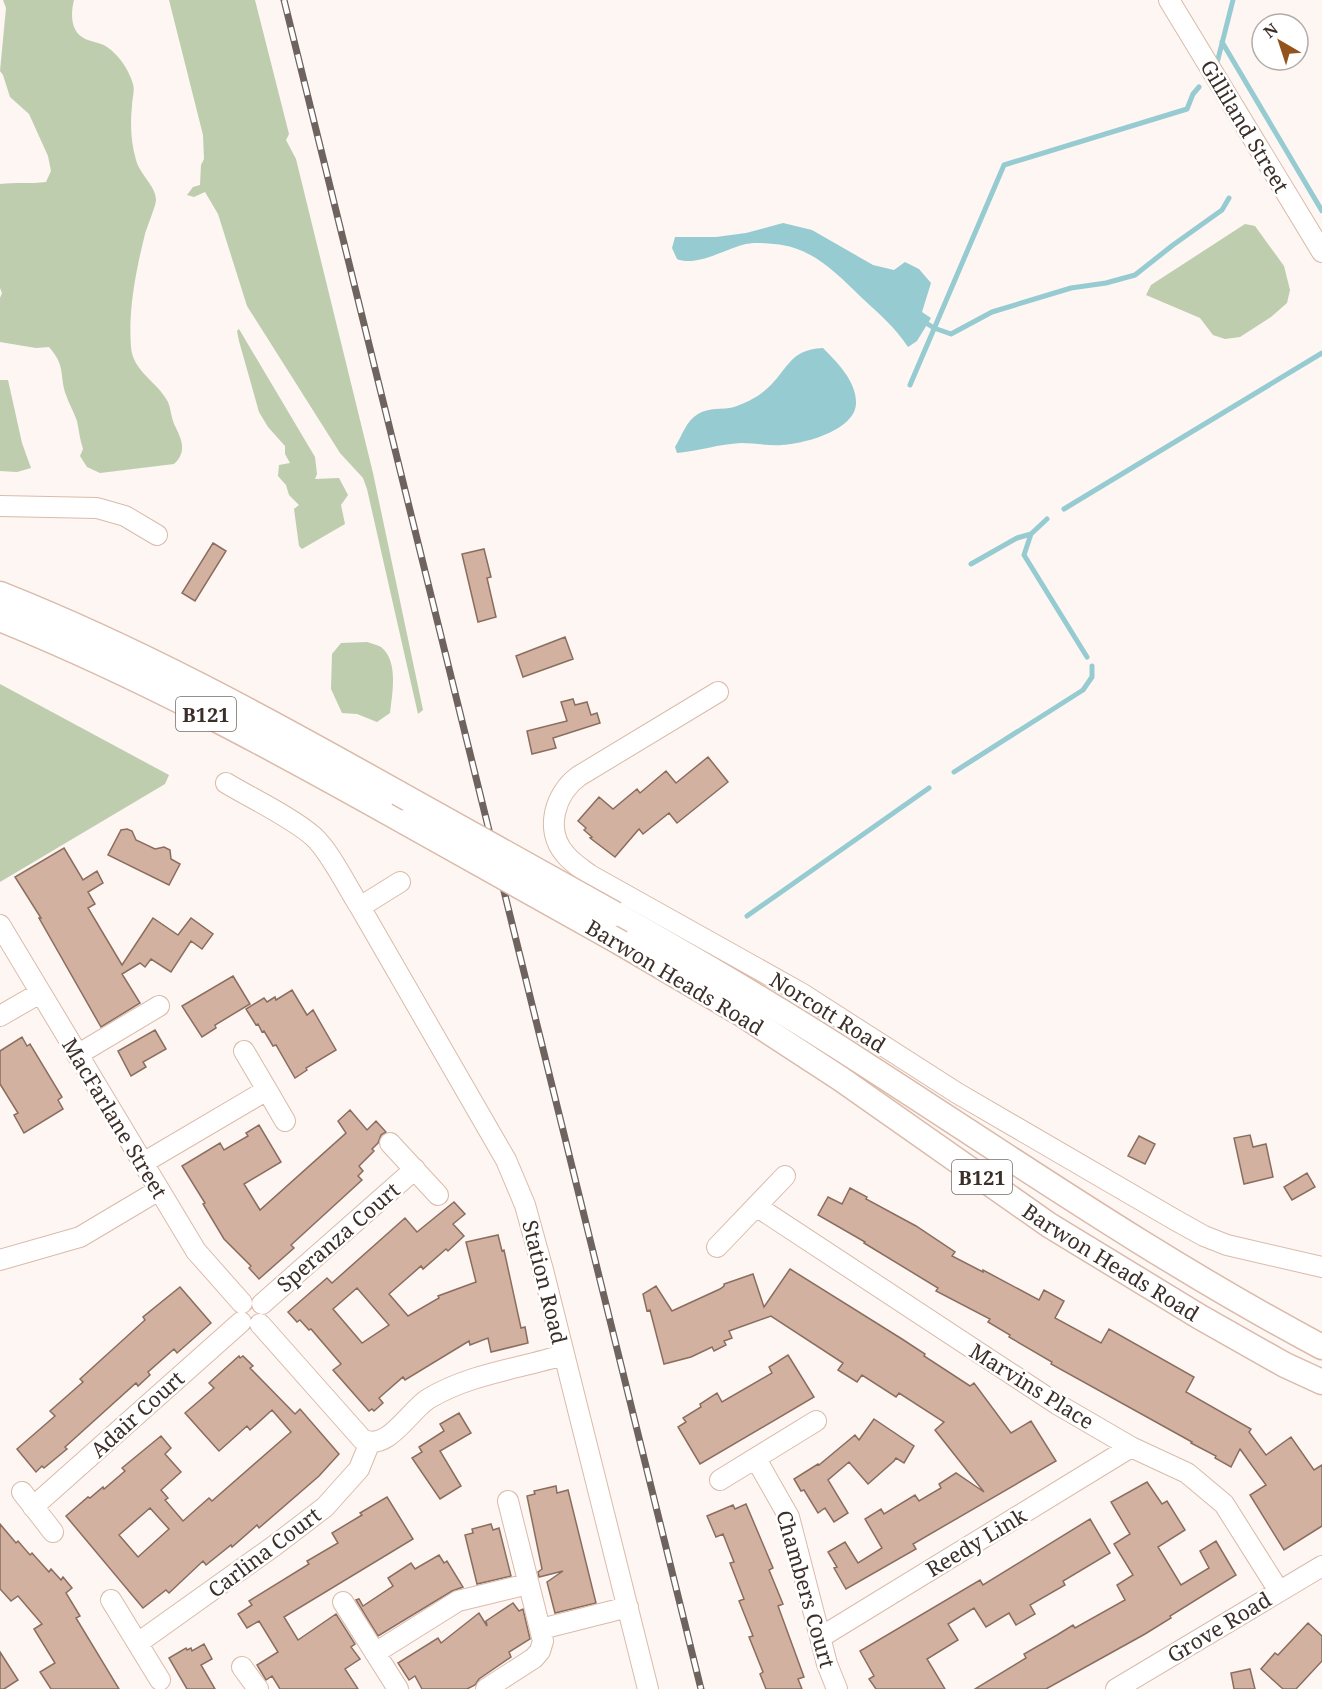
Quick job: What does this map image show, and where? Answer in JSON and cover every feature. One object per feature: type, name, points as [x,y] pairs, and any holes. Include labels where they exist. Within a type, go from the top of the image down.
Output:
[{"type":"main road","name":"Barwon Heads Road","points":[[0,594],[114,642],[177,673],[398,792],[615,914],[756,996],[860,1061],[1146,1247],[1240,1303],[1322,1347]]},
{"type":"main road","name":"Barwon Heads Road","points":[[0,620],[63,645],[178,699],[621,943],[740,1013],[841,1079],[1049,1225],[1200,1317],[1285,1365],[1322,1382]]},
{"type":"street","name":"Gilliland Street","points":[[1169,0],[1322,252]]},
{"type":"street","points":[[0,506],[97,508],[125,516],[157,535]]},
{"type":"street","name":"Norcott Road","points":[[718,692],[579,776],[566,787],[555,809],[554,825],[561,849],[571,860],[598,880],[801,993],[957,1094],[1037,1142],[1204,1236],[1227,1245],[1322,1268]]},
{"type":"street","name":"Station Road","points":[[226,783],[309,833],[321,846],[360,907],[513,1174],[529,1218],[648,1689]]},
{"type":"street","points":[[360,907],[400,882]]},
{"type":"street","name":"MacFarlane Street","points":[[0,925],[196,1251],[362,1439],[370,1442]]},
{"type":"street","points":[[0,1016],[40,993]]},
{"type":"street","points":[[77,1055],[159,1006]]},
{"type":"street","points":[[244,1051],[285,1121]]},
{"type":"street","points":[[142,1164],[267,1090]]},
{"type":"street","name":"Speranza Court","points":[[390,1143],[438,1195]]},
{"type":"street","name":"Speranza Court","points":[[251,1313],[415,1169]]},
{"type":"street","points":[[717,1246],[785,1176]]},
{"type":"street","points":[[0,1260],[80,1238],[159,1190]]},
{"type":"street","name":"Marvins Place","points":[[756,1206],[1057,1404],[1131,1447],[1187,1473],[1224,1504],[1279,1591]]},
{"type":"street","name":"Adair Court","points":[[52,1532],[28,1500],[251,1313]]},
{"type":"street","points":[[370,1442],[384,1439],[416,1407],[468,1380],[563,1355]]},
{"type":"street","points":[[720,1480],[816,1421]]},
{"type":"street","name":"Carlina Court","points":[[138,1643],[324,1508],[359,1469],[370,1442]]},
{"type":"street","name":"Reedy Link","points":[[821,1637],[1131,1447]]},
{"type":"street","name":"Chambers Court","points":[[756,1459],[789,1517],[827,1664],[837,1689]]},
{"type":"street","points":[[486,1689],[531,1660],[541,1649],[543,1641],[508,1501]]},
{"type":"street","name":"Grove Road","points":[[1116,1689],[1322,1566]]},
{"type":"street","points":[[375,1653],[458,1601],[528,1584]]},
{"type":"street","points":[[111,1600],[160,1680]]},
{"type":"street","points":[[343,1602],[398,1689]]},
{"type":"street","points":[[541,1629],[628,1607]]},
{"type":"street","points":[[242,1667],[258,1689]]},
{"type":"green space","points":[[3,0],[74,0],[72,20],[75,30],[85,39],[104,45],[116,54],[133,84],[131,127],[134,154],[156,200],[145,234],[136,276],[132,304],[131,347],[136,363],[169,405],[182,444],[181,454],[174,464],[100,473],[87,467],[80,456],[83,449],[77,421],[66,395],[60,365],[54,354],[49,347],[36,348],[0,342],[2,293],[0,288],[0,184],[46,182],[51,171],[48,156],[29,114],[10,97],[0,71],[6,8]]},
{"type":"green space","points":[[169,0],[255,0],[289,134],[286,140],[296,159],[373,473],[423,710],[418,714],[363,478],[340,453],[247,306],[218,214],[205,192],[194,197],[187,195],[193,187],[200,185],[201,165],[204,159],[203,135]]},
{"type":"green space","points":[[1245,224],[1255,226],[1284,266],[1290,290],[1287,303],[1271,317],[1240,337],[1225,339],[1213,335],[1200,318],[1146,295],[1151,285]]},
{"type":"green space","points":[[239,329],[315,457],[317,474],[315,479],[339,478],[348,495],[341,505],[345,524],[302,549],[299,546],[294,509],[299,505],[289,495],[286,485],[278,476],[279,465],[290,463],[285,454],[285,446],[268,427],[259,412],[239,341],[237,331]]},
{"type":"green space","points":[[0,380],[8,380],[22,443],[31,468],[17,472],[0,471]]},
{"type":"green space","points":[[367,642],[381,647],[387,653],[392,669],[393,687],[390,713],[377,722],[357,714],[342,713],[331,689],[332,654],[341,643]]},
{"type":"green space","points":[[0,684],[169,775],[165,784],[0,882]]},
{"type":"water","points":[[783,223],[812,230],[873,265],[894,270],[905,262],[919,269],[931,283],[922,312],[931,318],[917,341],[908,347],[886,320],[842,279],[822,262],[800,250],[774,244],[750,243],[710,257],[684,261],[677,259],[672,248],[675,237],[716,237],[746,233]]},
{"type":"water","points":[[823,348],[845,372],[855,394],[854,412],[839,428],[828,434],[792,444],[733,444],[677,453],[675,447],[694,417],[707,410],[734,407],[753,399],[771,385],[795,358],[811,349]]},
{"type":"building","points":[[213,543],[226,551],[195,601],[182,593]]},
{"type":"building","points":[[484,549],[491,577],[487,578],[496,617],[478,622],[462,554]]},
{"type":"building","points":[[565,637],[573,659],[523,677],[516,656]]},
{"type":"building","points":[[573,699],[575,705],[587,702],[591,715],[597,713],[600,723],[553,738],[556,748],[532,754],[527,731],[567,721],[561,702]]},
{"type":"building","points":[[708,757],[728,782],[677,823],[669,813],[643,834],[639,829],[615,857],[590,838],[592,837],[584,830],[586,828],[578,821],[599,797],[613,809],[637,789],[640,793],[666,771],[676,783]]},
{"type":"building","points":[[121,830],[132,831],[136,840],[155,849],[164,847],[170,850],[171,859],[180,864],[169,885],[108,855]]},
{"type":"building","points":[[64,848],[83,880],[97,871],[103,883],[88,892],[95,904],[88,908],[122,965],[153,918],[178,935],[191,918],[213,934],[202,949],[191,941],[171,972],[151,959],[145,967],[140,963],[122,974],[140,1003],[101,1027],[39,918],[41,918],[15,877]]},
{"type":"building","points":[[233,976],[250,1004],[215,1025],[216,1028],[202,1037],[182,1006]]},
{"type":"building","points":[[292,990],[307,1015],[313,1010],[336,1050],[306,1068],[307,1070],[295,1078],[276,1045],[273,1046],[246,1009],[264,998],[267,1002],[275,997],[276,1000]]},
{"type":"building","points":[[155,1030],[166,1049],[143,1062],[146,1067],[131,1076],[118,1051]]},
{"type":"building","points":[[22,1037],[27,1046],[30,1044],[62,1097],[58,1100],[63,1109],[24,1133],[14,1115],[18,1113],[0,1084],[0,1051]]},
{"type":"building","points":[[350,1110],[367,1130],[376,1121],[386,1132],[381,1135],[378,1143],[372,1149],[374,1151],[359,1166],[363,1171],[358,1176],[362,1180],[291,1245],[294,1248],[259,1279],[249,1268],[251,1266],[224,1239],[182,1166],[220,1143],[224,1150],[248,1136],[246,1133],[259,1125],[281,1162],[244,1184],[260,1210],[346,1133],[338,1121]]},
{"type":"building","points":[[1250,1135],[1253,1147],[1266,1144],[1273,1177],[1244,1184],[1234,1138]]},
{"type":"building","points":[[1139,1136],[1155,1144],[1145,1164],[1128,1156]]},
{"type":"building","points":[[1307,1173],[1315,1187],[1292,1200],[1284,1187]]},
{"type":"building","points":[[850,1188],[916,1226],[955,1252],[952,1256],[1039,1300],[1044,1290],[1064,1301],[1055,1318],[1101,1343],[1109,1329],[1194,1377],[1186,1392],[1251,1429],[1249,1432],[1266,1455],[1291,1437],[1314,1470],[1322,1465],[1322,1526],[1284,1550],[1250,1495],[1266,1485],[1240,1449],[1231,1467],[1192,1442],[1051,1364],[1052,1362],[988,1322],[990,1319],[936,1291],[938,1288],[818,1215],[828,1197],[842,1204]]},
{"type":"building","points":[[454,1202],[465,1214],[453,1224],[464,1236],[423,1269],[421,1266],[389,1294],[408,1316],[439,1298],[438,1296],[476,1282],[466,1242],[498,1235],[502,1251],[504,1250],[521,1328],[525,1327],[528,1343],[491,1352],[488,1338],[470,1345],[469,1341],[405,1380],[403,1377],[379,1398],[383,1403],[374,1411],[372,1409],[369,1411],[333,1370],[341,1364],[311,1329],[309,1330],[300,1320],[297,1322],[288,1312],[327,1278],[332,1283],[405,1218],[417,1232]],"holes":[[[357,1288],[389,1325],[362,1343],[333,1309]]]},
{"type":"building","points":[[790,1269],[902,1339],[970,1386],[974,1383],[1011,1433],[1031,1421],[1056,1461],[913,1544],[916,1549],[846,1589],[828,1552],[845,1542],[858,1563],[882,1548],[865,1519],[881,1509],[884,1514],[915,1495],[919,1501],[941,1488],[939,1484],[956,1473],[984,1492],[935,1430],[944,1422],[899,1393],[896,1397],[862,1375],[857,1382],[838,1370],[843,1363],[771,1316],[729,1331],[732,1338],[724,1341],[726,1345],[714,1351],[712,1347],[691,1357],[664,1364],[650,1310],[647,1311],[643,1294],[656,1286],[672,1311],[720,1289],[724,1284],[753,1274],[764,1307]]},
{"type":"building","points":[[180,1287],[211,1323],[177,1353],[174,1349],[148,1372],[150,1375],[138,1386],[136,1383],[65,1447],[67,1449],[36,1472],[17,1449],[55,1416],[50,1411],[83,1382],[80,1379],[145,1320],[143,1317]]},
{"type":"building","points":[[788,1355],[814,1397],[700,1464],[678,1427],[686,1422],[683,1418],[701,1407],[700,1404],[717,1393],[722,1402],[772,1373],[769,1367]]},
{"type":"building","points":[[239,1356],[240,1358],[243,1356],[253,1366],[250,1368],[295,1414],[300,1409],[339,1454],[319,1476],[259,1528],[257,1525],[232,1547],[231,1545],[206,1565],[203,1561],[169,1593],[166,1590],[143,1608],[66,1516],[88,1497],[90,1498],[103,1487],[104,1489],[125,1471],[122,1468],[161,1436],[171,1448],[165,1454],[181,1472],[161,1490],[168,1498],[165,1500],[183,1521],[209,1498],[212,1501],[291,1432],[272,1410],[250,1430],[247,1426],[219,1451],[185,1413],[214,1388],[209,1383]],"holes":[[[150,1508],[169,1529],[138,1557],[119,1535]]]},
{"type":"building","points":[[459,1413],[471,1433],[440,1451],[461,1486],[440,1499],[412,1458],[422,1452],[419,1447],[444,1431],[440,1424]]},
{"type":"building","points":[[874,1419],[914,1446],[904,1463],[896,1458],[868,1484],[849,1462],[828,1480],[848,1513],[834,1522],[825,1508],[818,1513],[804,1490],[801,1491],[794,1479],[819,1465],[855,1435],[859,1440]]},
{"type":"building","points":[[1147,1482],[1162,1504],[1167,1501],[1185,1530],[1158,1547],[1181,1585],[1209,1568],[1200,1551],[1216,1541],[1236,1575],[1145,1634],[1046,1689],[975,1689],[1026,1658],[1024,1654],[1073,1625],[1075,1628],[1125,1600],[1117,1585],[1133,1575],[1114,1544],[1130,1534],[1111,1502]]},
{"type":"building","points":[[556,1486],[557,1493],[568,1490],[596,1603],[555,1613],[547,1582],[563,1571],[539,1577],[538,1572],[542,1569],[527,1496],[535,1494],[534,1491]]},
{"type":"building","points":[[387,1497],[413,1539],[284,1617],[298,1640],[336,1614],[355,1644],[351,1647],[360,1659],[345,1669],[358,1689],[280,1689],[272,1676],[266,1680],[257,1665],[278,1652],[259,1621],[247,1628],[238,1614],[252,1605],[249,1601],[309,1564],[307,1561],[338,1543],[332,1533]]},
{"type":"building","points":[[746,1504],[773,1568],[769,1570],[783,1604],[778,1606],[804,1677],[798,1679],[802,1689],[766,1689],[760,1674],[763,1672],[749,1637],[753,1636],[739,1601],[744,1599],[730,1563],[734,1562],[723,1534],[716,1537],[707,1516],[733,1505],[735,1509]]},
{"type":"building","points":[[1090,1519],[1110,1553],[1063,1581],[1065,1585],[1030,1605],[1035,1614],[1016,1625],[1009,1613],[986,1627],[974,1608],[948,1624],[958,1640],[927,1659],[945,1689],[876,1689],[869,1679],[874,1676],[860,1651],[980,1580],[983,1585]]},
{"type":"building","points":[[0,1524],[16,1543],[18,1541],[30,1555],[32,1553],[49,1572],[51,1569],[61,1580],[63,1577],[72,1588],[66,1593],[80,1616],[76,1618],[119,1689],[51,1689],[40,1672],[55,1663],[34,1629],[42,1624],[18,1596],[11,1601],[0,1589]]},
{"type":"building","points":[[491,1524],[493,1530],[499,1528],[511,1576],[477,1584],[465,1535],[473,1533],[472,1529]]},
{"type":"building","points":[[439,1555],[444,1563],[447,1561],[463,1587],[452,1591],[378,1636],[356,1600],[359,1599],[363,1606],[393,1586],[388,1578],[411,1563],[415,1569]]},
{"type":"building","points":[[513,1603],[519,1611],[523,1609],[530,1639],[509,1652],[511,1657],[479,1679],[475,1685],[467,1689],[422,1689],[415,1676],[409,1680],[398,1663],[438,1638],[441,1643],[479,1613],[487,1626],[486,1621]]},
{"type":"building","points":[[1308,1623],[1322,1636],[1322,1661],[1296,1689],[1283,1689],[1261,1669],[1275,1653],[1278,1655]]},
{"type":"building","points":[[204,1644],[212,1659],[201,1665],[215,1689],[187,1689],[169,1658],[186,1648],[187,1650],[191,1648],[192,1651]]},
{"type":"building","points":[[0,1652],[18,1680],[4,1689],[0,1689]]},
{"type":"building","points":[[1250,1669],[1255,1689],[1234,1689],[1231,1673]]},
{"type":"waterway","points":[[1217,63],[1233,0]]},
{"type":"waterway","points":[[1222,42],[1322,211]]},
{"type":"waterway","points":[[910,385],[1004,165],[1187,109],[1193,94],[1199,87]]},
{"type":"waterway","points":[[923,321],[951,334],[992,312],[1071,288],[1106,283],[1135,275],[1222,210],[1229,198]]},
{"type":"waterway","points":[[1064,509],[1322,353]]},
{"type":"waterway","points":[[1047,519],[1031,534],[1024,555],[1087,657]]},
{"type":"waterway","points":[[971,564],[1017,538],[1031,534]]},
{"type":"waterway","points":[[954,772],[1083,690],[1092,677],[1092,666]]},
{"type":"waterway","points":[[747,916],[929,788]]},
{"type":"railway","points":[[284,0],[701,1689]]}]
